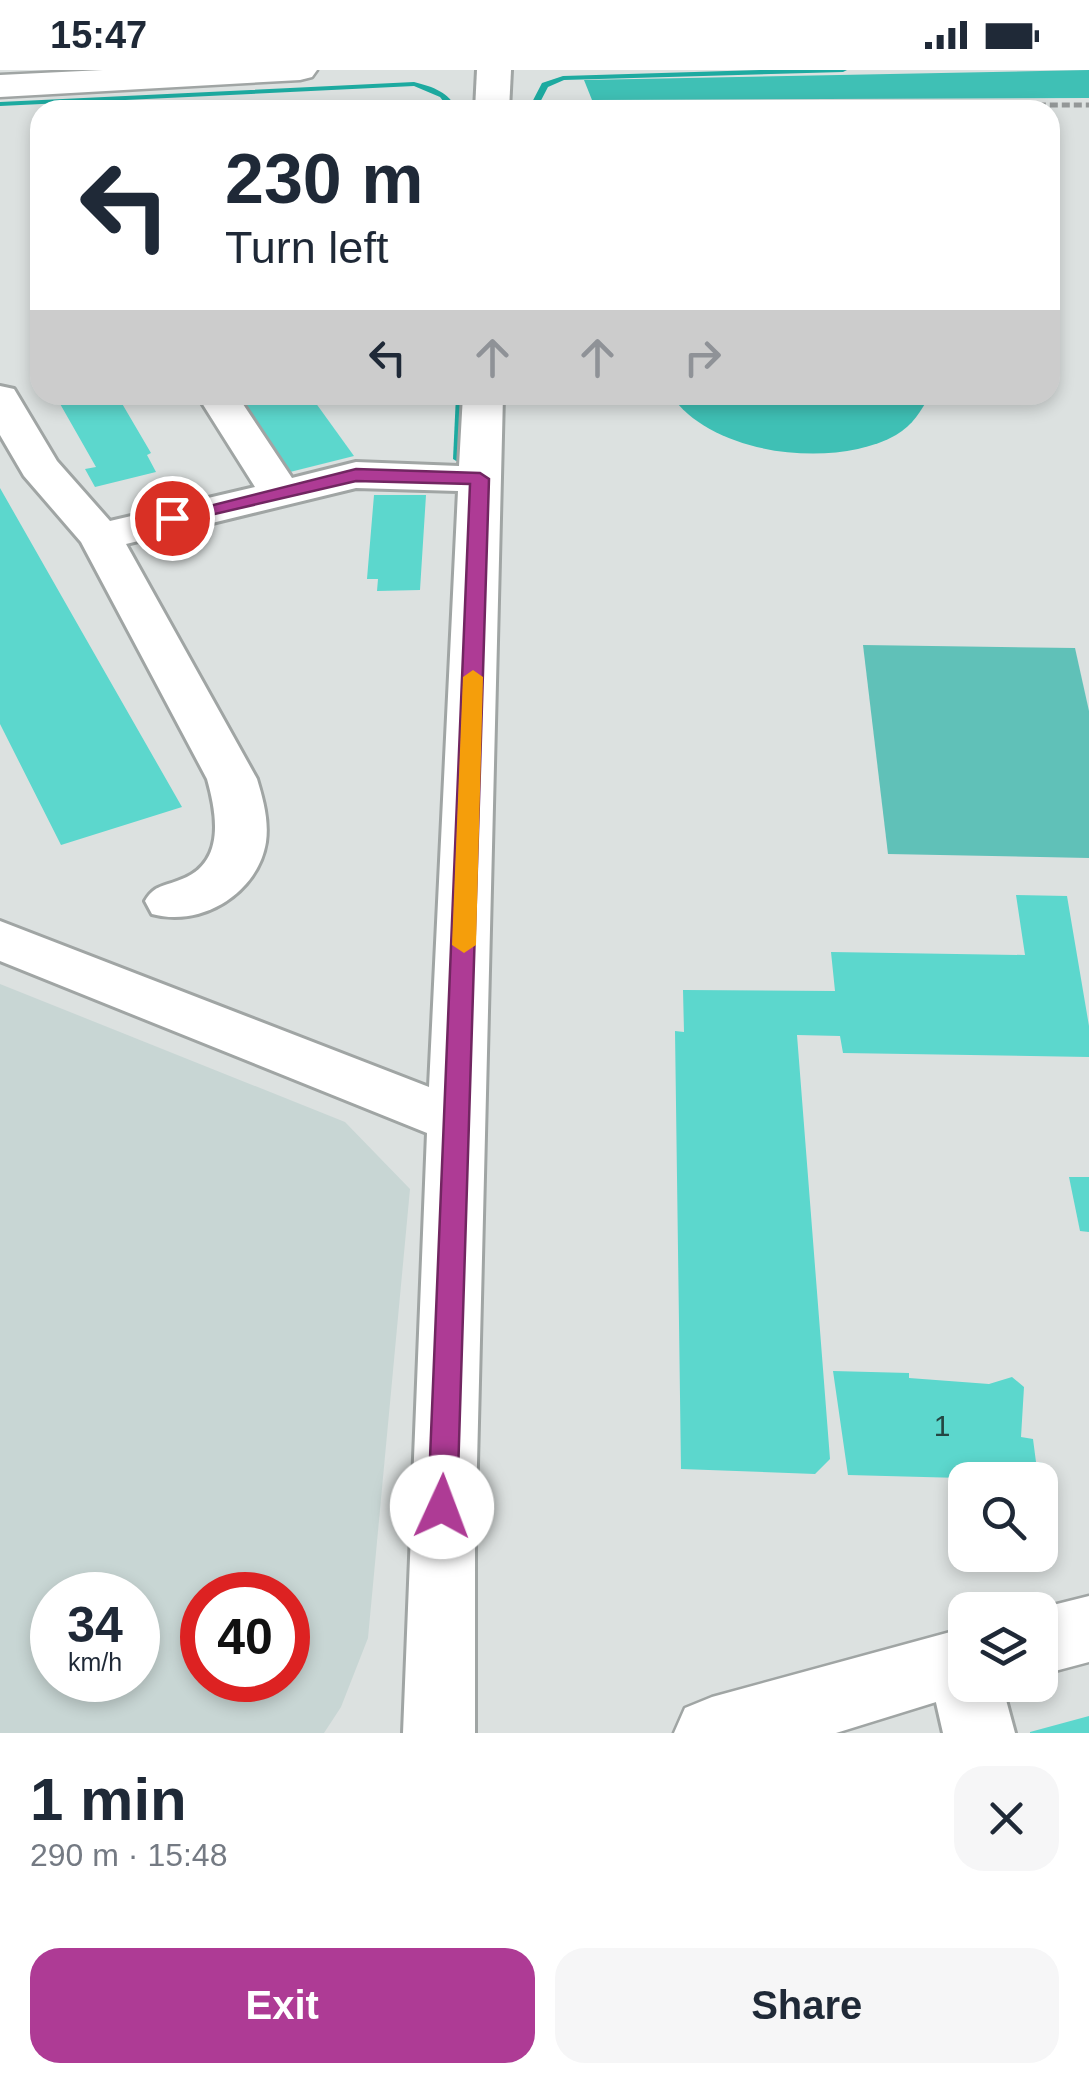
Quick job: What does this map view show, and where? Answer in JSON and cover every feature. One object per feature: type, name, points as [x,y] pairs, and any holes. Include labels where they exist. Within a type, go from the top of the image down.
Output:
[{"type":"main road","points":[[0,86],[300,70]]},
{"type":"main road","points":[[1058,1637],[1089,1629]]},
{"type":"main road","points":[[712,1733],[948,1677]]},
{"type":"street","points":[[492,100],[494,70]]},
{"type":"street","points":[[1,402],[39,467],[100,536],[232,779],[242,808],[243,834],[227,874],[211,890],[171,901]]},
{"type":"street","points":[[223,405],[279,491]]},
{"type":"street","points":[[440,1733],[441,1546],[482,405]]},
{"type":"street","points":[[100,536],[356,475],[480,479]]},
{"type":"street","points":[[0,940],[458,1122]]},
{"type":"street","points":[[971,1702],[979,1733]]},
{"type":"path","points":[[1060,104],[1089,104]]},
{"type":"shaded area","points":[[1089,70],[1089,98],[592,100],[584,80]]},
{"type":"shaded area","points":[[680,405],[924,405],[896,435],[870,446],[808,454],[743,443],[690,415]]},
{"type":"shaded area","points":[[863,645],[1075,648],[1089,711],[1089,858],[888,854]]},
{"type":"shaded area","points":[[0,984],[345,1122],[410,1189],[368,1638],[341,1707],[324,1733],[0,1733]]},
{"type":"building","points":[[61,405],[123,405],[151,453],[147,455],[156,472],[95,487],[85,469],[96,467]]},
{"type":"building","points":[[232,405],[317,405],[354,456],[278,475]]},
{"type":"building","points":[[0,488],[182,807],[61,845],[0,724]]},
{"type":"building","points":[[374,495],[426,495],[420,590],[377,591],[378,579],[367,579]]},
{"type":"building","points":[[1016,895],[1067,896],[1089,1026],[1089,1057],[843,1053],[840,1036],[797,1035],[830,1459],[815,1474],[681,1469],[675,1031],[684,1032],[683,990],[835,991],[831,952],[1025,955]]},
{"type":"building","points":[[1069,1177],[1089,1177],[1089,1232],[1080,1231]]},
{"type":"building","points":[[833,1371],[909,1373],[909,1378],[989,1384],[1012,1377],[1024,1387],[1021,1437],[1033,1439],[1036,1462],[948,1462],[948,1478],[848,1475]]},
{"type":"building","points":[[1089,1716],[1089,1733],[1030,1733],[1030,1732]]},
{"type":"waterway","points":[[537,100],[545,85],[563,78],[843,70]]},
{"type":"waterway","points":[[83,100],[414,84],[447,100]]},
{"type":"waterway","points":[[0,104],[30,103]]},
{"type":"waterway","points":[[458,459],[461,405]]},
{"type":"slow traffic","points":[[464,945],[473,677]]},
{"type":"route","points":[[172,518],[356,475],[480,479],[442,1507]]}]
